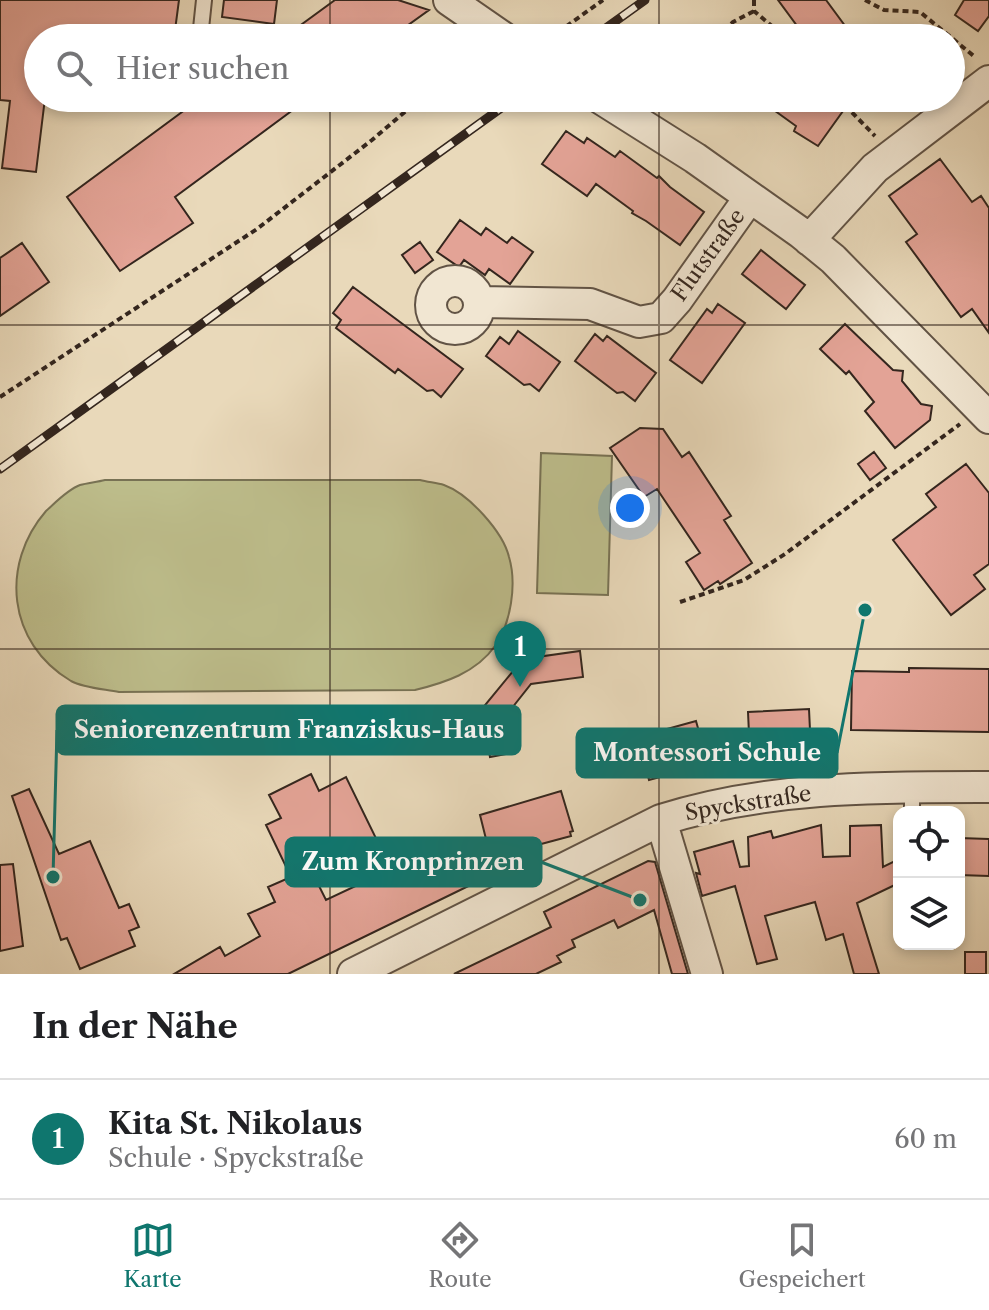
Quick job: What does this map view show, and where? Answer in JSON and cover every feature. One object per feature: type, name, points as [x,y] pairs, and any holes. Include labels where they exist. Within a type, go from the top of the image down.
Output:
[{"type":"street","points":[[449,0],[484,24]]},
{"type":"street","points":[[965,87],[983,70]]},
{"type":"street","name":"Flutstraße","points":[[622,112],[695,158],[833,259],[987,409]]},
{"type":"street","points":[[809,240],[875,168],[938,112]]},
{"type":"street","name":"Flutstraße","points":[[479,302],[590,304],[639,322],[661,318],[750,197]]},
{"type":"street","name":"Spyckstraße","points":[[353,974],[661,820],[683,813],[760,799],[850,788],[912,800],[989,787]]},
{"type":"street","points":[[661,820],[707,974]]},
{"type":"lane","points":[[201,24],[204,0]]},
{"type":"path","points":[[570,24],[603,0]]},
{"type":"path","points":[[754,0],[754,11],[769,24]]},
{"type":"path","points":[[865,0],[884,10],[920,12],[933,24]]},
{"type":"path","points":[[731,24],[754,11]]},
{"type":"path","points":[[965,53],[983,70]]},
{"type":"path","points":[[0,397],[257,229],[405,112]]},
{"type":"path","points":[[852,112],[893,154]]},
{"type":"path","points":[[680,602],[744,580],[987,409]]},
{"type":"green space","points":[[541,453],[612,456],[608,595],[537,593]]},
{"type":"green space","points":[[105,480],[420,480],[444,485],[474,505],[506,547],[512,579],[511,603],[501,637],[487,655],[469,670],[415,690],[119,692],[76,683],[50,665],[34,646],[17,602],[17,578],[31,532],[46,511],[75,487]]},
{"type":"building","points":[[0,0],[179,0],[176,24],[24,24],[24,112],[43,112],[36,172],[2,168],[10,101],[0,100]]},
{"type":"building","points":[[224,0],[277,0],[274,24],[222,17]]},
{"type":"building","points":[[335,0],[398,0],[429,10],[410,24],[302,24]]},
{"type":"building","points":[[778,0],[826,0],[844,24],[796,24]]},
{"type":"building","points":[[964,0],[989,0],[989,16],[978,31],[955,15]]},
{"type":"building","points":[[182,112],[290,112],[175,197],[193,223],[120,271],[67,197]]},
{"type":"building","points":[[776,112],[842,112],[818,146],[794,131],[796,126]]},
{"type":"building","points":[[566,131],[584,143],[587,138],[615,157],[620,151],[657,178],[659,176],[704,212],[680,245],[596,184],[587,196],[542,164]]},
{"type":"building","points":[[940,159],[972,202],[981,196],[989,208],[989,333],[972,309],[961,317],[906,242],[917,234],[889,196]]},
{"type":"building","points":[[460,220],[481,235],[486,228],[507,243],[512,237],[533,252],[510,284],[489,269],[485,275],[464,260],[459,267],[437,252]]},
{"type":"building","points":[[420,242],[433,260],[415,273],[402,255]]},
{"type":"building","points":[[22,243],[49,282],[0,316],[0,258]]},
{"type":"building","points":[[761,250],[805,285],[786,309],[742,274]]},
{"type":"building","points":[[353,287],[463,369],[441,397],[433,390],[427,391],[398,369],[395,373],[336,328],[341,320],[333,313]]},
{"type":"building","points":[[718,304],[745,323],[702,383],[670,360],[707,309],[712,313]]},
{"type":"building","points":[[845,324],[893,370],[903,371],[902,381],[921,404],[932,406],[930,420],[895,448],[865,411],[874,402],[849,371],[846,374],[820,349]]},
{"type":"building","points":[[518,331],[560,362],[539,391],[530,384],[524,385],[486,356],[500,337],[509,344]]},
{"type":"building","points":[[595,334],[603,341],[607,336],[656,373],[635,401],[623,392],[617,393],[575,361]]},
{"type":"building","points":[[640,428],[663,429],[682,457],[689,452],[731,516],[724,520],[752,563],[720,584],[718,581],[704,590],[686,562],[700,553],[657,489],[644,497],[610,448]]},
{"type":"building","points":[[874,452],[886,468],[870,480],[858,464]]},
{"type":"building","points":[[966,464],[989,493],[989,564],[974,575],[985,589],[951,615],[893,540],[936,507],[926,494]]},
{"type":"building","points":[[580,651],[583,677],[531,684],[508,713],[516,752],[490,757],[481,710],[523,659]]},
{"type":"building","points":[[909,668],[989,669],[989,732],[851,730],[852,671],[909,672]]},
{"type":"building","points":[[809,709],[811,752],[750,756],[748,712]]},
{"type":"building","points":[[696,721],[708,764],[649,780],[638,737]]},
{"type":"building","points":[[311,774],[319,791],[346,777],[390,867],[444,841],[450,857],[486,839],[480,815],[561,791],[573,831],[570,832],[571,836],[530,847],[533,858],[526,863],[491,875],[288,974],[174,974],[220,947],[225,956],[260,936],[248,914],[275,902],[268,887],[291,877],[266,825],[281,818],[269,795]],"holes":[[[344,847],[362,883],[326,900],[309,866]]]},
{"type":"building","points":[[29,789],[59,854],[90,841],[119,908],[129,904],[139,927],[129,931],[135,946],[80,969],[67,938],[61,940],[12,796]]},
{"type":"building","points":[[821,825],[823,857],[850,856],[850,826],[881,825],[883,867],[893,862],[893,886],[857,903],[879,974],[854,974],[843,934],[826,940],[815,902],[765,916],[777,959],[757,964],[735,886],[702,896],[694,852],[733,841],[740,867],[749,866],[748,837],[771,831],[773,838]]},
{"type":"building","points":[[965,838],[989,839],[989,876],[965,875]]},
{"type":"building","points":[[648,861],[655,862],[688,974],[672,974],[654,910],[618,928],[614,920],[572,940],[575,947],[557,956],[561,962],[536,974],[454,974],[551,927],[544,912]]},
{"type":"building","points":[[13,864],[23,946],[0,951],[0,865]]},
{"type":"building","points":[[965,952],[986,952],[986,974],[965,974]]},
{"type":"railway","points":[[612,24],[645,0]]},
{"type":"railway","points":[[0,469],[496,112]]},
{"type":"place","name":"Montessori Schule","points":[[865,610]]},
{"type":"place","name":"Kita St. Nikolaus","points":[[520,687]]},
{"type":"place","name":"Seniorenzentrum Franziskus-Haus","points":[[53,877]]},
{"type":"place","name":"Zum Kronprinzen","points":[[640,900]]}]
